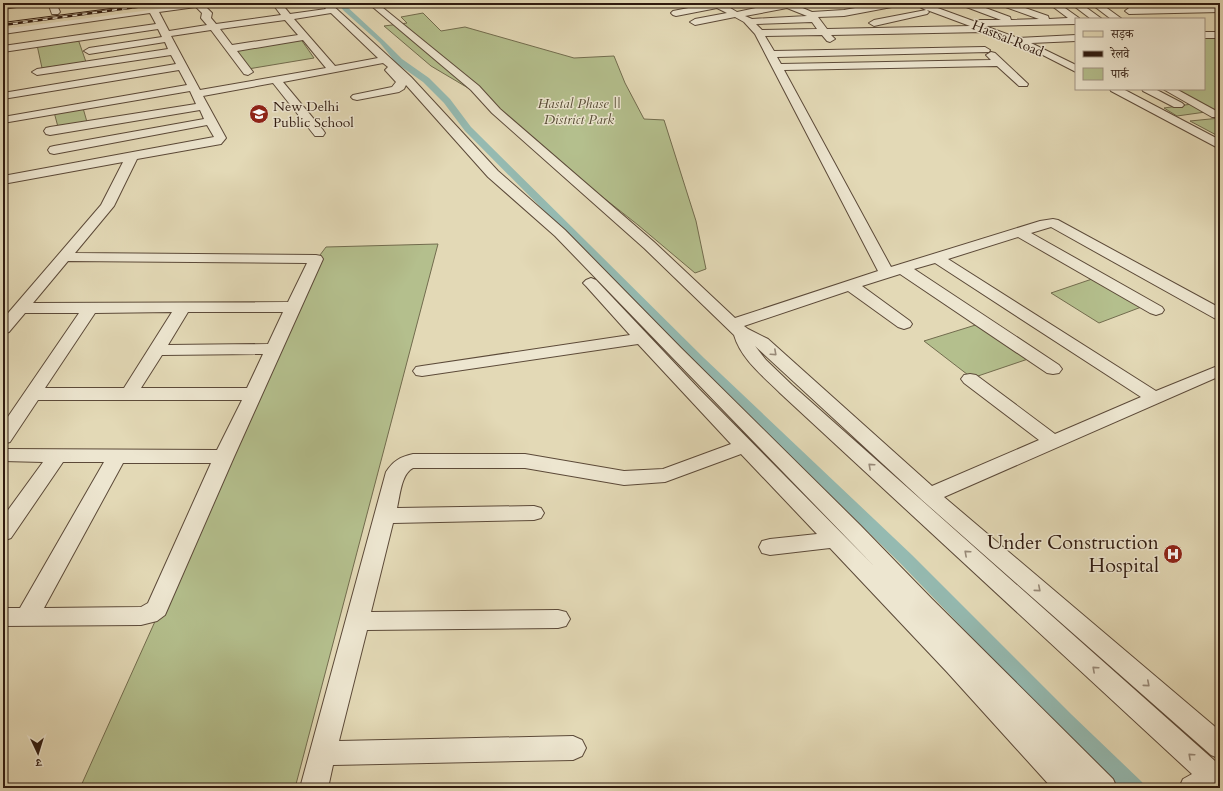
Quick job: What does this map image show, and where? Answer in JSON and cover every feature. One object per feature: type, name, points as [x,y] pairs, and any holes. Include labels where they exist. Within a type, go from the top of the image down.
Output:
[{"type":"main road","points":[[3,20],[143,3]]},
{"type":"main road","points":[[3,26],[182,3]]},
{"type":"street","points":[[3,6],[23,3]]},
{"type":"street","points":[[3,20],[54,7],[120,3]]},
{"type":"street","points":[[3,31],[154,12],[208,3]]},
{"type":"street","points":[[276,3],[333,70]]},
{"type":"street","points":[[321,3],[432,105],[452,130],[493,174],[560,233],[675,352],[853,530],[924,605],[1103,788]]},
{"type":"street","points":[[372,3],[474,88],[496,111],[649,245],[737,328],[762,342],[929,495],[1220,747]]},
{"type":"street","points":[[661,5],[694,3]]},
{"type":"street","points":[[749,29],[765,3]]},
{"type":"street","points":[[860,3],[879,5],[900,4]]},
{"type":"street","points":[[979,3],[1031,22]]},
{"type":"street","points":[[1002,3],[1055,21]]},
{"type":"street","points":[[1030,3],[1074,19]]},
{"type":"street","points":[[1052,3],[1074,19]]},
{"type":"street","points":[[1074,3],[1096,18]]},
{"type":"street","points":[[1094,3],[1116,18]]},
{"type":"street","points":[[1126,7],[1160,3]]},
{"type":"street","points":[[198,4],[207,13],[206,18],[248,72]]},
{"type":"street","points":[[749,29],[785,4],[845,13],[863,22],[883,29],[1075,29]]},
{"type":"street","points":[[845,13],[879,5]]},
{"type":"street","points":[[830,40],[863,22],[909,7],[922,5],[938,16],[989,28],[1017,22],[1074,19]]},
{"type":"street","points":[[830,40],[863,22],[922,5]]},
{"type":"street","name":"Hastsal Road","points":[[922,5],[989,28],[1036,48],[1075,68]]},
{"type":"street","points":[[961,6],[1017,22]]},
{"type":"street","points":[[961,6],[989,28]]},
{"type":"street","points":[[3,49],[83,37],[165,33],[215,28],[288,17],[327,7]]},
{"type":"street","points":[[327,7],[402,82],[400,87],[395,90],[357,97]]},
{"type":"street","points":[[749,29],[802,7]]},
{"type":"street","points":[[802,7],[830,40]]},
{"type":"street","points":[[1126,7],[1220,9]]},
{"type":"street","points":[[1126,7],[1140,18]]},
{"type":"street","points":[[829,10],[830,40]]},
{"type":"street","points":[[3,180],[218,140],[220,138],[194,91],[183,66],[154,12]]},
{"type":"street","points":[[676,12],[749,29],[830,40],[989,53]]},
{"type":"street","points":[[695,22],[830,40],[938,16]]},
{"type":"street","points":[[686,17],[749,29],[830,40],[989,53]]},
{"type":"street","points":[[1205,18],[1220,18]]},
{"type":"street","points":[[915,27],[951,20]]},
{"type":"street","points":[[716,25],[830,40],[989,53]]},
{"type":"street","points":[[1205,26],[1220,26]]},
{"type":"street","points":[[749,29],[887,273]]},
{"type":"street","points":[[962,29],[1023,84]]},
{"type":"street","points":[[89,51],[165,33]]},
{"type":"street","points":[[1205,35],[1220,35]]},
{"type":"street","points":[[83,37],[94,63]]},
{"type":"street","points":[[229,48],[306,37]]},
{"type":"street","points":[[1015,40],[1075,38]]},
{"type":"street","points":[[30,44],[35,65],[38,90]]},
{"type":"street","points":[[1036,48],[1075,47]]},
{"type":"street","points":[[35,65],[94,63],[175,51]]},
{"type":"street","points":[[930,71],[989,53]]},
{"type":"street","points":[[1051,56],[1070,55]]},
{"type":"street","points":[[3,120],[49,112],[276,80],[380,61]]},
{"type":"street","points":[[3,96],[183,66]]},
{"type":"street","points":[[276,80],[319,133]]},
{"type":"street","points":[[1117,90],[1220,145]]},
{"type":"street","points":[[1149,90],[1178,105]]},
{"type":"street","points":[[1170,90],[1218,115]]},
{"type":"street","points":[[50,131],[202,106]]},
{"type":"street","points":[[49,112],[50,131],[59,169]]},
{"type":"street","points":[[1174,121],[1218,115]]},
{"type":"street","points":[[54,150],[211,121]]},
{"type":"street","points":[[3,329],[107,206],[133,155]]},
{"type":"street","points":[[737,328],[850,285],[1021,233],[1045,224],[1053,223],[1220,315]]},
{"type":"street","points":[[1021,233],[1156,310]]},
{"type":"street","points":[[3,617],[141,616],[149,615],[154,612],[160,603],[224,456],[316,258],[64,257]]},
{"type":"street","points":[[937,258],[1154,398]]},
{"type":"street","points":[[903,268],[1053,369]]},
{"type":"street","points":[[580,271],[692,393],[956,665],[1070,788]]},
{"type":"street","points":[[850,285],[904,324]]},
{"type":"street","points":[[3,438],[91,307]]},
{"type":"street","points":[[129,394],[183,307]]},
{"type":"street","points":[[21,308],[294,307]]},
{"type":"street","points":[[737,328],[752,354],[786,389],[1212,779]]},
{"type":"street","points":[[422,371],[642,338]]},
{"type":"street","points":[[156,350],[274,349]]},
{"type":"street","points":[[929,495],[1220,370]]},
{"type":"street","points":[[970,379],[1052,441]]},
{"type":"street","points":[[33,394],[253,394]]},
{"type":"street","points":[[314,788],[396,472],[401,465],[409,461],[517,460],[624,478],[640,478],[665,475],[744,446]]},
{"type":"street","points":[[3,455],[224,456]]},
{"type":"street","points":[[3,533],[57,456]]},
{"type":"street","points":[[27,617],[117,456]]},
{"type":"street","points":[[385,516],[534,513]]},
{"type":"street","points":[[770,547],[835,540]]},
{"type":"street","points":[[358,621],[558,619]]},
{"type":"street","points":[[323,754],[573,748]]},
{"type":"street","points":[[1183,788],[1212,779]]},
{"type":"green space","name":"Hastal Phase || District Park","points":[[423,13],[441,31],[465,27],[574,58],[614,56],[625,83],[644,119],[664,120],[696,221],[706,269],[695,273],[638,225],[553,158],[490,101],[431,66],[384,26],[407,23],[401,17]]},
{"type":"green space","points":[[1205,36],[1220,36],[1220,110],[1177,116],[1164,108],[1199,103],[1174,90],[1205,90]]},
{"type":"green space","points":[[300,38],[314,58],[248,69],[235,47]]},
{"type":"green space","points":[[78,39],[86,62],[42,68],[37,45]]},
{"type":"green space","points":[[83,108],[87,122],[58,127],[54,112]]},
{"type":"green space","points":[[1220,118],[1220,137],[1190,121]]},
{"type":"green space","points":[[438,244],[295,788],[80,788],[320,255],[326,247]]},
{"type":"green space","points":[[1095,278],[1144,306],[1099,323],[1051,293]]},
{"type":"green space","points":[[982,323],[1031,358],[972,378],[924,341]]},
{"type":"waterway","points":[[340,3],[382,42],[399,61],[426,80],[447,101],[468,129],[700,361],[906,559],[1064,720],[1135,788]]},
{"type":"railway","points":[[3,25],[166,3]]},
{"type":"place","name":"New Delhi Public School","points":[[259,114]]},
{"type":"place","name":"Under Construction Hospital","points":[[1173,554]]}]
